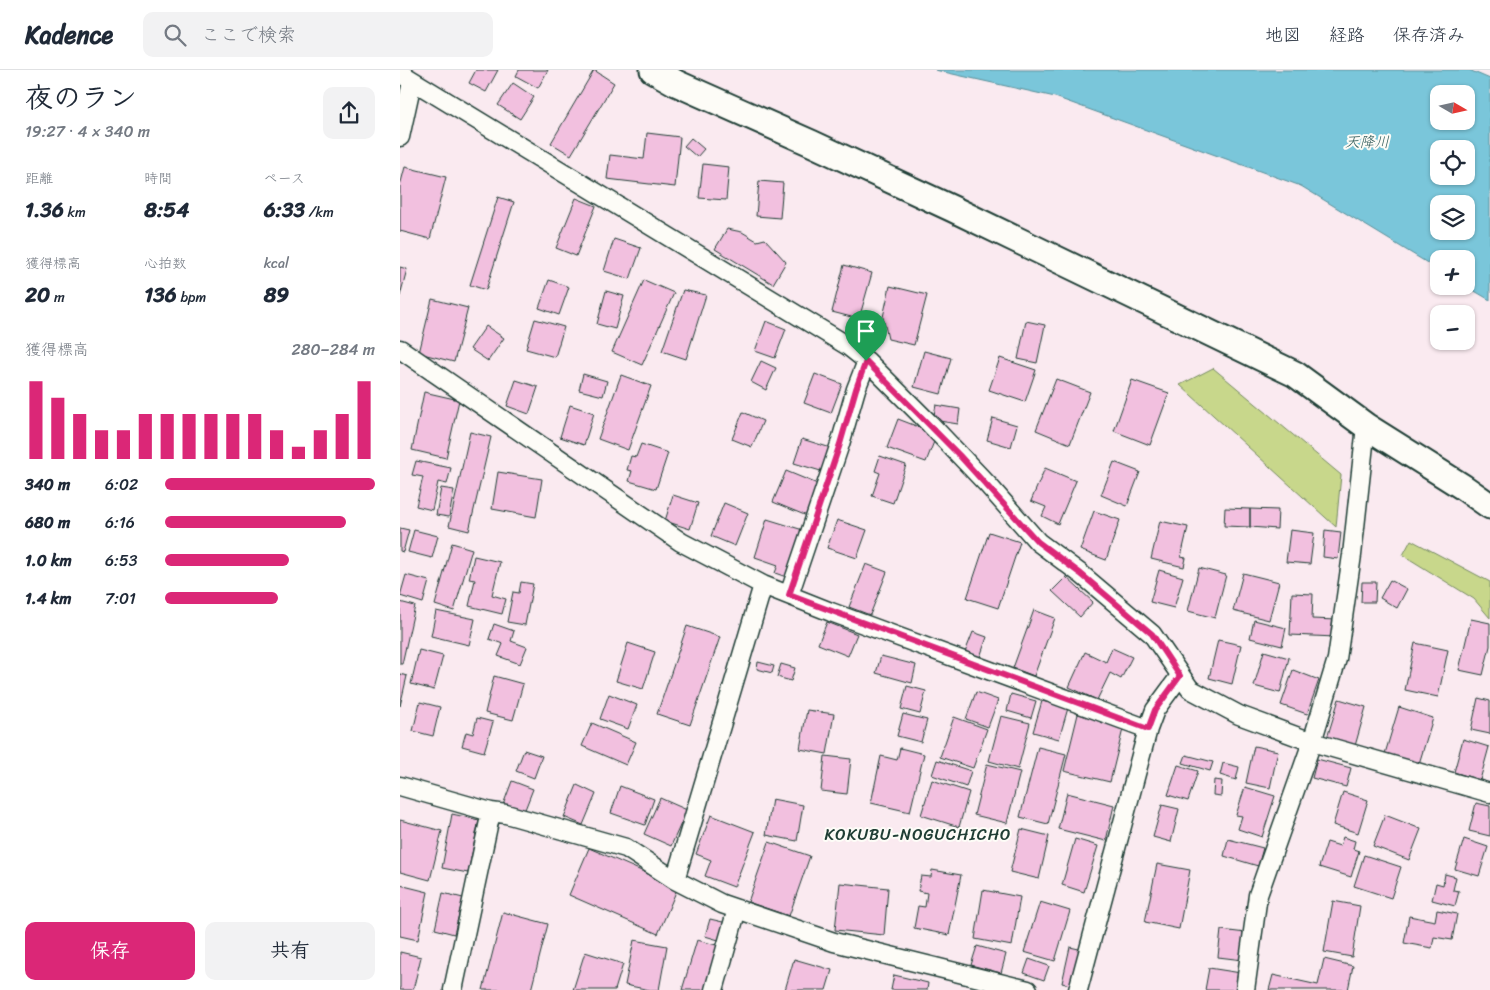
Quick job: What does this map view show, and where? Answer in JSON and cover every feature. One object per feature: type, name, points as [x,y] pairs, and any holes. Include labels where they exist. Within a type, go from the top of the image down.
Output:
[{"type":"street","points":[[653,70],[676,83],[811,142],[953,209],[1295,374],[1366,426],[1490,506]]},
{"type":"street","points":[[400,137],[406,78],[848,346],[866,361],[942,438],[1038,542],[1081,574],[1152,634],[1190,689],[1239,716],[1312,742],[1490,793]]},
{"type":"street","points":[[400,349],[681,542],[763,585],[1148,729]]},
{"type":"street","points":[[789,595],[866,361]]},
{"type":"street","points":[[1245,990],[1258,895],[1312,742],[1337,659],[1352,555],[1366,426]]},
{"type":"street","points":[[675,880],[763,585]]},
{"type":"street","points":[[1078,990],[1148,729],[1155,710],[1180,676]]},
{"type":"street","points":[[400,786],[626,848],[675,880],[722,904],[834,942],[1028,990]]},
{"type":"street","points":[[453,990],[491,812]]},
{"type":"street","points":[[714,990],[737,909]]},
{"type":"green space","points":[[1213,368],[1341,475],[1336,527],[1180,385]]},
{"type":"green space","points":[[1411,540],[1490,582],[1490,618],[1474,599],[1403,555]]},
{"type":"water","name":"天降川","points":[[935,70],[1469,70],[1490,79],[1490,300],[1475,291],[1475,250],[1430,250],[1430,265],[1301,186],[1055,97]]},
{"type":"building","points":[[476,70],[498,70],[486,92],[469,83]]},
{"type":"building","points":[[519,70],[548,70],[538,88],[516,76]]},
{"type":"building","points":[[594,70],[614,83],[571,155],[551,143]]},
{"type":"building","points":[[513,83],[534,97],[520,119],[498,105]]},
{"type":"building","points":[[647,133],[680,137],[675,187],[607,179],[610,155],[644,159]]},
{"type":"building","points":[[691,138],[704,149],[697,157],[684,146]]},
{"type":"building","points":[[703,164],[729,167],[726,200],[699,198]]},
{"type":"building","points":[[405,167],[446,177],[430,239],[400,231],[400,186]]},
{"type":"building","points":[[759,181],[783,183],[780,218],[756,216]]},
{"type":"building","points":[[498,197],[514,202],[486,290],[470,285]]},
{"type":"building","points":[[576,198],[596,206],[576,256],[556,248]]},
{"type":"building","points":[[727,229],[742,232],[757,241],[765,239],[786,262],[773,284],[715,249]]},
{"type":"building","points":[[614,239],[641,248],[630,279],[604,271]]},
{"type":"building","points":[[844,265],[872,273],[859,319],[832,312]]},
{"type":"building","points":[[400,267],[407,269],[400,296]]},
{"type":"building","points":[[549,280],[569,287],[559,315],[539,308]]},
{"type":"building","points":[[644,280],[674,293],[642,365],[612,352]]},
{"type":"building","points":[[890,286],[927,295],[914,345],[888,339],[883,317]]},
{"type":"building","points":[[683,290],[706,295],[686,359],[662,351]]},
{"type":"building","points":[[606,291],[624,296],[615,329],[597,324]]},
{"type":"building","points":[[432,299],[468,308],[454,362],[419,353]]},
{"type":"building","points":[[535,319],[564,327],[555,357],[526,349]]},
{"type":"building","points":[[766,321],[786,329],[775,358],[755,351]]},
{"type":"building","points":[[1026,321],[1045,325],[1037,363],[1018,359]]},
{"type":"building","points":[[486,326],[504,338],[488,361],[470,349]]},
{"type":"building","points":[[924,351],[951,358],[941,394],[914,387]]},
{"type":"building","points":[[1000,358],[1036,370],[1025,402],[989,390]]},
{"type":"building","points":[[761,361],[776,368],[766,390],[751,382]]},
{"type":"building","points":[[583,374],[607,381],[603,396],[579,390]]},
{"type":"building","points":[[815,374],[842,384],[831,413],[804,403]]},
{"type":"building","points":[[621,375],[651,386],[628,450],[598,439]]},
{"type":"building","points":[[1056,379],[1090,392],[1070,444],[1036,430]]},
{"type":"building","points":[[516,380],[538,387],[529,414],[507,406]]},
{"type":"building","points":[[1132,380],[1169,393],[1150,445],[1114,431]]},
{"type":"building","points":[[424,392],[459,400],[446,458],[412,450]]},
{"type":"building","points":[[570,405],[594,413],[584,445],[560,437]]},
{"type":"building","points":[[936,405],[960,409],[958,424],[933,420]]},
{"type":"building","points":[[743,412],[763,421],[752,447],[732,439]]},
{"type":"building","points":[[993,418],[1017,425],[1011,447],[987,440]]},
{"type":"building","points":[[898,419],[937,434],[926,462],[887,448]]},
{"type":"building","points":[[470,432],[491,437],[469,531],[449,526]]},
{"type":"building","points":[[802,439],[831,448],[824,472],[794,463]]},
{"type":"building","points":[[641,444],[668,453],[656,489],[629,481],[632,471],[627,470],[631,456],[636,457]]},
{"type":"building","points":[[880,456],[906,465],[893,503],[872,496],[880,473],[875,471]]},
{"type":"building","points":[[416,461],[451,468],[447,484],[438,482],[432,510],[416,506],[423,477],[412,475]]},
{"type":"building","points":[[1114,462],[1140,472],[1127,506],[1101,495]]},
{"type":"building","points":[[1045,468],[1076,481],[1058,524],[1042,516],[1046,507],[1031,501]]},
{"type":"building","points":[[786,471],[820,485],[807,516],[773,502]]},
{"type":"building","points":[[498,472],[542,479],[536,517],[492,509]]},
{"type":"building","points":[[441,488],[454,490],[449,517],[436,515]]},
{"type":"building","points":[[673,495],[698,503],[690,529],[665,521]]},
{"type":"building","points":[[724,503],[748,513],[735,546],[711,536]]},
{"type":"building","points":[[1225,508],[1250,509],[1250,527],[1224,526]]},
{"type":"building","points":[[1250,509],[1278,510],[1277,529],[1250,527]]},
{"type":"building","points":[[1094,511],[1120,520],[1106,560],[1080,550]]},
{"type":"building","points":[[767,519],[803,530],[789,578],[775,573],[778,565],[755,557]]},
{"type":"building","points":[[837,520],[867,530],[857,558],[827,548]]},
{"type":"building","points":[[1160,521],[1188,527],[1181,557],[1186,558],[1184,567],[1151,559]]},
{"type":"building","points":[[400,528],[409,530],[403,552],[400,551]]},
{"type":"building","points":[[414,530],[438,536],[432,558],[408,552]]},
{"type":"building","points":[[1290,530],[1314,533],[1310,564],[1286,562]]},
{"type":"building","points":[[1325,530],[1341,532],[1338,559],[1323,557]]},
{"type":"building","points":[[989,532],[1020,542],[998,608],[967,598]]},
{"type":"building","points":[[452,543],[472,549],[454,611],[435,605]]},
{"type":"building","points":[[474,556],[500,562],[492,595],[506,599],[502,614],[469,606],[475,580],[469,579]]},
{"type":"building","points":[[866,564],[887,572],[870,615],[849,607]]},
{"type":"building","points":[[1199,568],[1226,575],[1215,618],[1188,611]]},
{"type":"building","points":[[1159,570],[1183,577],[1174,608],[1150,602]]},
{"type":"building","points":[[1243,573],[1279,582],[1269,620],[1233,611]]},
{"type":"building","points":[[406,575],[429,581],[423,603],[400,596]]},
{"type":"building","points":[[1066,577],[1093,602],[1080,617],[1052,591]]},
{"type":"building","points":[[1390,580],[1407,589],[1397,608],[1380,598]]},
{"type":"building","points":[[521,582],[533,584],[525,625],[507,622],[513,592],[519,593]]},
{"type":"building","points":[[1362,582],[1376,582],[1375,602],[1361,602]]},
{"type":"building","points":[[1292,593],[1313,594],[1312,619],[1336,620],[1336,637],[1290,635]]},
{"type":"building","points":[[400,602],[415,606],[402,664],[400,664]]},
{"type":"building","points":[[1034,610],[1055,618],[1034,676],[1013,668]]},
{"type":"building","points":[[436,611],[475,619],[469,645],[431,636]]},
{"type":"building","points":[[1471,619],[1490,623],[1490,646],[1483,675],[1459,670]]},
{"type":"building","points":[[1254,620],[1286,628],[1282,646],[1250,638]]},
{"type":"building","points":[[827,622],[857,634],[848,656],[818,644]]},
{"type":"building","points":[[494,624],[514,631],[511,641],[527,647],[520,664],[498,656],[503,644],[489,639]]},
{"type":"building","points":[[687,626],[720,637],[690,725],[657,714]]},
{"type":"building","points":[[973,632],[987,637],[979,660],[964,655]]},
{"type":"building","points":[[1218,640],[1241,645],[1232,684],[1209,678]]},
{"type":"building","points":[[628,643],[655,652],[643,689],[616,681]]},
{"type":"building","points":[[1415,643],[1448,650],[1438,697],[1405,690]]},
{"type":"building","points":[[1112,648],[1132,657],[1121,679],[1110,673],[1097,700],[1069,687],[1085,652],[1106,662]]},
{"type":"building","points":[[419,650],[443,656],[434,690],[411,684]]},
{"type":"building","points":[[1264,651],[1289,658],[1280,693],[1254,686]]},
{"type":"building","points":[[881,656],[916,665],[912,683],[876,673]]},
{"type":"building","points":[[758,662],[774,666],[772,673],[757,669]]},
{"type":"building","points":[[781,664],[795,668],[791,681],[777,677]]},
{"type":"building","points":[[1293,670],[1319,680],[1307,714],[1281,705]]},
{"type":"building","points":[[400,674],[407,676],[400,706]]},
{"type":"building","points":[[494,676],[523,684],[513,720],[485,713]]},
{"type":"building","points":[[907,686],[926,691],[920,714],[901,709]]},
{"type":"building","points":[[976,692],[998,700],[988,727],[966,719]]},
{"type":"building","points":[[609,694],[637,705],[628,729],[600,719]]},
{"type":"building","points":[[1011,694],[1036,701],[1031,718],[1007,711]]},
{"type":"building","points":[[1478,698],[1490,701],[1490,734],[1471,730]]},
{"type":"building","points":[[1339,699],[1366,707],[1355,746],[1327,738]]},
{"type":"building","points":[[1042,701],[1068,708],[1059,739],[1033,732]]},
{"type":"building","points":[[420,702],[440,707],[433,736],[413,731]]},
{"type":"building","points":[[1399,707],[1433,718],[1418,767],[1384,757]]},
{"type":"building","points":[[807,710],[834,714],[827,754],[800,749]]},
{"type":"building","points":[[903,714],[927,720],[921,742],[897,736]]},
{"type":"building","points":[[1078,714],[1124,725],[1110,782],[1064,771]]},
{"type":"building","points":[[1001,716],[1030,723],[1018,769],[989,761]]},
{"type":"building","points":[[954,717],[987,729],[973,768],[940,757]]},
{"type":"building","points":[[477,718],[493,722],[484,752],[462,746],[466,732],[473,734]]},
{"type":"building","points":[[592,723],[636,742],[626,765],[582,746]]},
{"type":"building","points":[[1463,739],[1489,747],[1480,780],[1454,772]]},
{"type":"building","points":[[1254,746],[1278,751],[1270,788],[1246,783]]},
{"type":"building","points":[[1038,747],[1066,754],[1048,824],[1020,817]]},
{"type":"building","points":[[900,748],[924,754],[910,812],[871,803],[881,756],[897,760]]},
{"type":"building","points":[[524,750],[542,756],[534,778],[516,771]]},
{"type":"building","points":[[1186,755],[1213,762],[1210,771],[1183,763]]},
{"type":"building","points":[[825,756],[851,759],[847,794],[821,791]]},
{"type":"building","points":[[1317,759],[1351,768],[1346,787],[1312,778]]},
{"type":"building","points":[[937,760],[971,771],[966,787],[932,775]]},
{"type":"building","points":[[1223,763],[1239,767],[1236,780],[1220,775]]},
{"type":"building","points":[[987,764],[1020,772],[1007,823],[974,815]]},
{"type":"building","points":[[1178,765],[1198,771],[1188,801],[1168,795]]},
{"type":"building","points":[[932,780],[969,792],[959,827],[921,815]]},
{"type":"building","points":[[1214,780],[1222,781],[1221,796],[1213,795]]},
{"type":"building","points":[[512,781],[533,789],[524,812],[503,805]]},
{"type":"building","points":[[577,785],[596,794],[583,825],[564,817]]},
{"type":"building","points":[[620,786],[654,799],[645,825],[611,813]]},
{"type":"building","points":[[1245,787],[1275,796],[1262,837],[1238,829],[1242,816],[1236,815]]},
{"type":"building","points":[[1343,792],[1368,800],[1358,833],[1333,825]]},
{"type":"building","points":[[1067,793],[1114,805],[1106,841],[1058,829]]},
{"type":"building","points":[[660,798],[687,810],[671,846],[644,834]]},
{"type":"building","points":[[772,799],[803,805],[797,841],[766,835]]},
{"type":"building","points":[[1476,803],[1490,806],[1490,836],[1469,831]]},
{"type":"building","points":[[1162,805],[1179,809],[1171,842],[1153,837]]},
{"type":"building","points":[[452,814],[479,820],[468,873],[442,868]]},
{"type":"building","points":[[711,815],[755,832],[734,887],[705,876],[711,860],[696,854]]},
{"type":"building","points":[[1385,815],[1421,829],[1409,860],[1373,846]]},
{"type":"building","points":[[400,820],[442,831],[430,880],[400,872]]},
{"type":"building","points":[[1021,829],[1049,836],[1039,879],[1010,872]]},
{"type":"building","points":[[1343,837],[1355,841],[1353,849],[1359,851],[1351,877],[1319,867],[1327,842],[1340,846]]},
{"type":"building","points":[[1075,839],[1098,846],[1084,892],[1062,885]]},
{"type":"building","points":[[1228,839],[1263,848],[1258,866],[1224,856]]},
{"type":"building","points":[[1464,839],[1488,847],[1479,876],[1455,869]]},
{"type":"building","points":[[769,842],[810,856],[789,916],[748,902]]},
{"type":"building","points":[[589,848],[678,887],[658,934],[569,895]]},
{"type":"building","points":[[1364,855],[1401,867],[1391,898],[1354,886]]},
{"type":"building","points":[[1157,864],[1190,870],[1179,929],[1145,922]]},
{"type":"building","points":[[932,870],[961,875],[949,935],[914,928],[918,906],[925,907],[927,893],[918,891],[921,876],[931,877]]},
{"type":"building","points":[[1445,874],[1456,877],[1453,890],[1459,891],[1455,906],[1432,900],[1436,883],[1443,885]]},
{"type":"building","points":[[840,883],[888,888],[884,935],[835,930]]},
{"type":"building","points":[[400,885],[428,892],[418,940],[400,936]]},
{"type":"building","points":[[983,890],[1020,897],[1012,946],[975,939]]},
{"type":"building","points":[[443,893],[463,898],[454,934],[435,929]]},
{"type":"building","points":[[1333,901],[1360,906],[1352,957],[1324,952]]},
{"type":"building","points":[[1040,902],[1070,911],[1055,961],[1024,952]]},
{"type":"building","points":[[1437,910],[1457,914],[1452,940],[1434,937],[1432,948],[1404,943],[1409,916],[1435,921]]},
{"type":"building","points":[[503,912],[548,924],[531,990],[483,990]]},
{"type":"building","points":[[710,919],[727,923],[722,941],[705,936]]},
{"type":"building","points":[[1221,930],[1246,933],[1243,960],[1218,957]]},
{"type":"building","points":[[634,940],[667,946],[659,990],[625,985]]},
{"type":"building","points":[[697,940],[720,946],[707,990],[682,990]]},
{"type":"building","points":[[977,946],[1006,954],[1001,973],[971,965]]},
{"type":"building","points":[[1070,947],[1083,950],[1074,986],[1062,983]]},
{"type":"building","points":[[400,952],[421,957],[413,990],[400,990]]},
{"type":"building","points":[[585,952],[623,964],[615,990],[573,990]]},
{"type":"building","points":[[794,959],[832,970],[826,990],[785,990]]},
{"type":"building","points":[[1029,959],[1049,966],[1044,980],[1024,973]]},
{"type":"building","points":[[1324,959],[1353,966],[1348,990],[1269,990],[1273,975],[1318,985]]},
{"type":"building","points":[[1209,968],[1241,973],[1239,990],[1205,990]]},
{"type":"building","points":[[894,975],[928,983],[927,990],[891,990]]},
{"type":"district","name":"KOKUBU-NOGUCHICHO","points":[[918,834]]},
{"type":"route","points":[[866,361],[930,424],[1038,542],[1081,574],[1152,634],[1180,676],[1155,710],[1148,729],[789,595],[866,361]]}]
